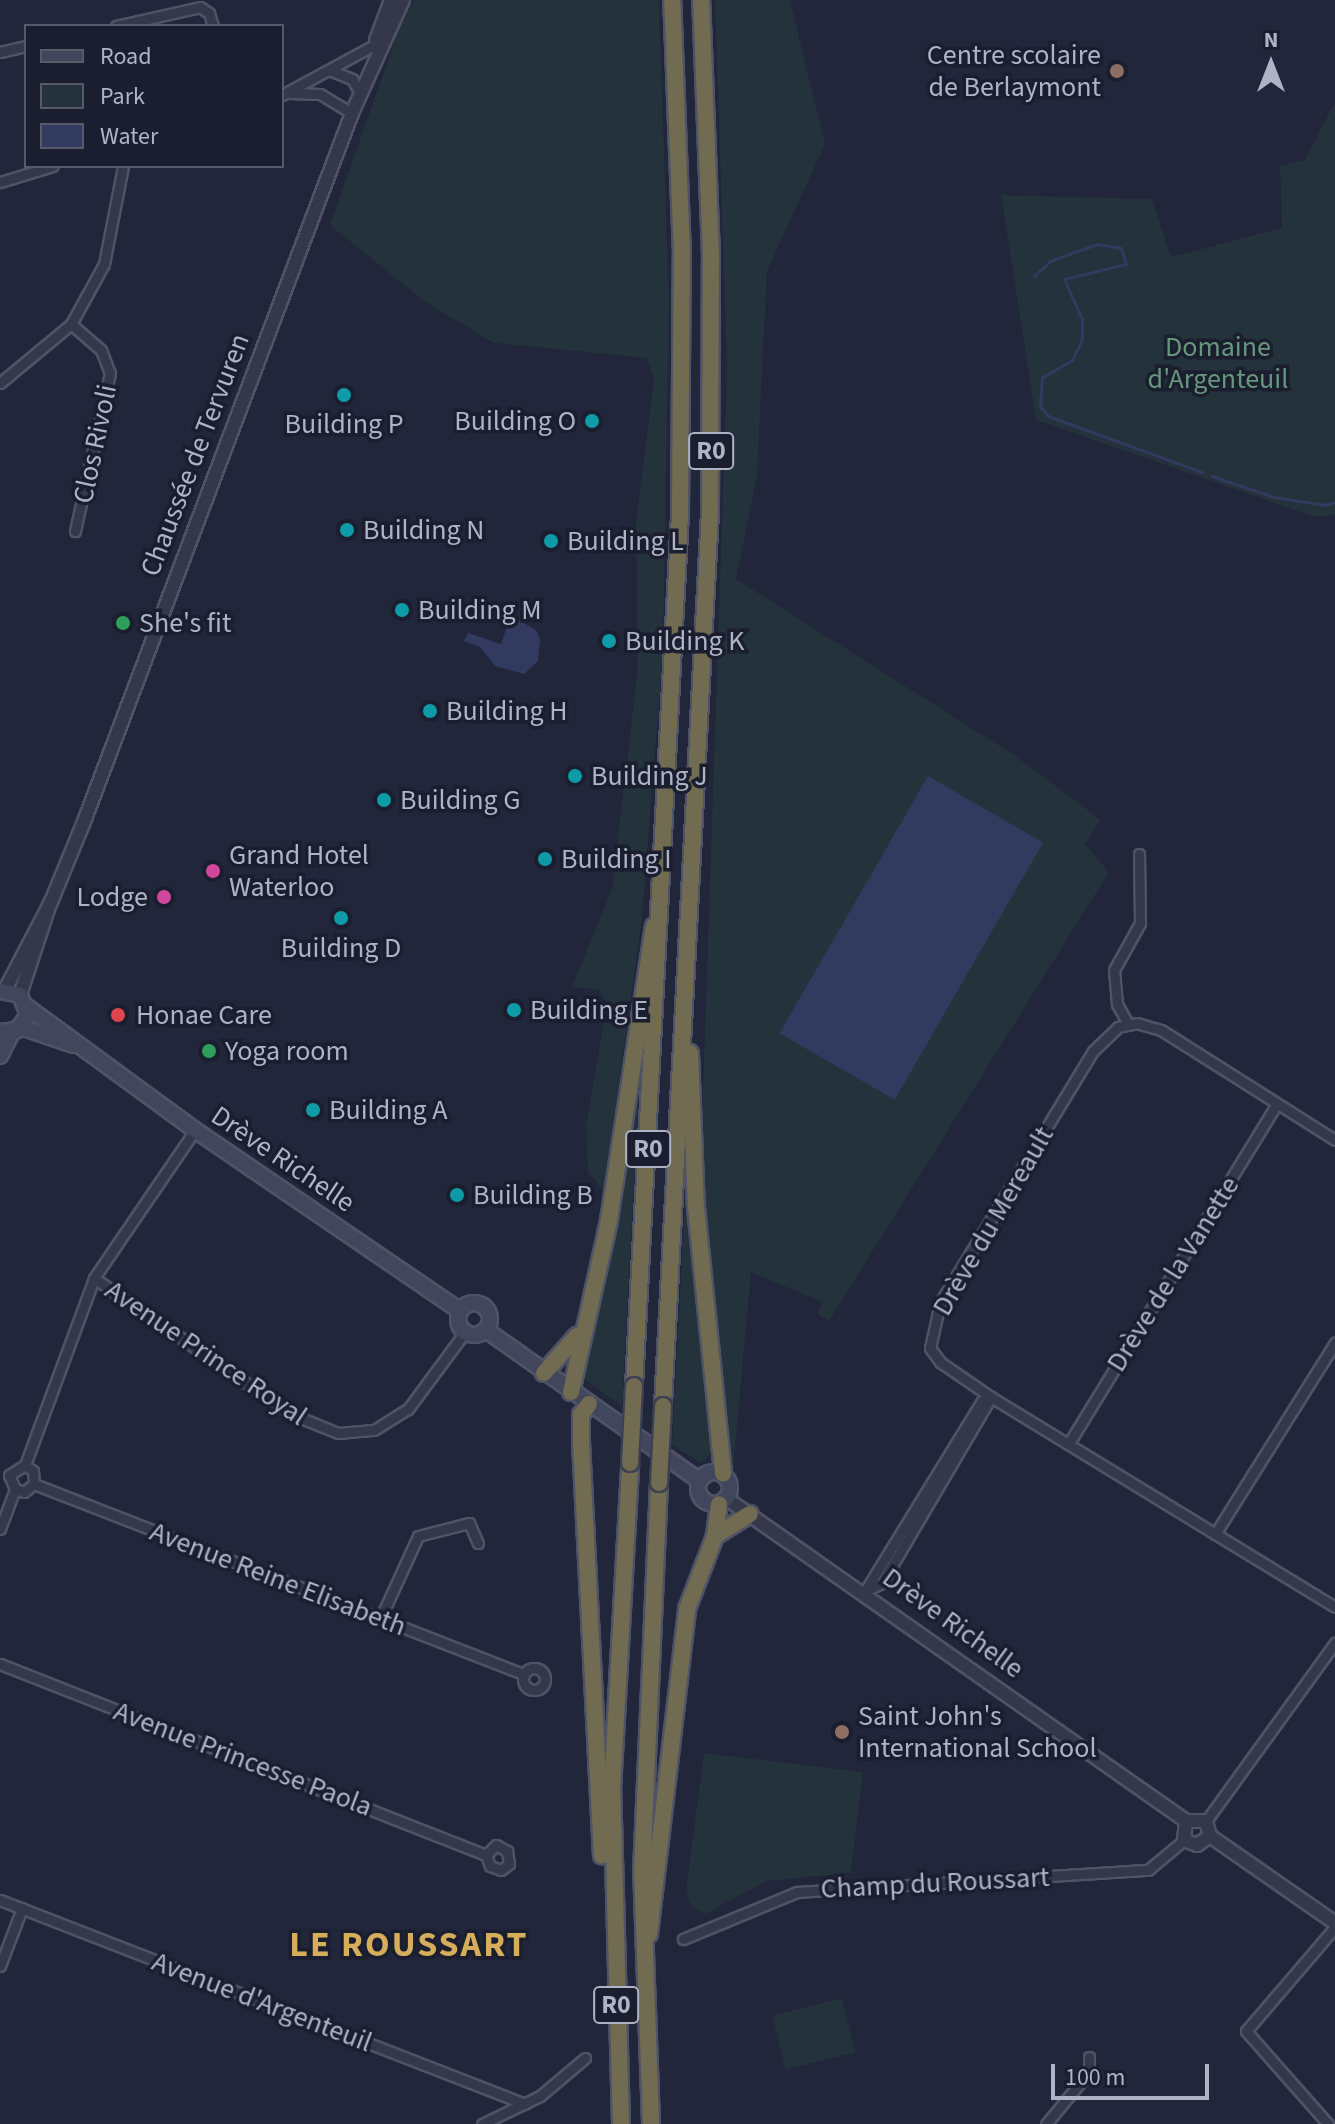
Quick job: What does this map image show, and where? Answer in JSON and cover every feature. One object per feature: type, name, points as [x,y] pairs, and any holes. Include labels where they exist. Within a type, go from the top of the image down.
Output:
[{"type":"highway","name":"R0","points":[[621,2124],[612,1886],[630,1463],[661,913],[682,410],[672,0]]},
{"type":"highway","name":"R0","points":[[651,2124],[643,1955],[644,1790],[707,621],[712,410],[701,0]]},
{"type":"highway","points":[[571,1392],[582,1328],[609,1220],[649,935],[661,913]]},
{"type":"highway","points":[[684,1030],[693,1063],[696,1207],[723,1474]]},
{"type":"highway","points":[[544,1373],[582,1328]]},
{"type":"highway","points":[[589,1404],[581,1415],[581,1442],[603,1872],[612,1886]]},
{"type":"highway","points":[[643,1955],[654,1920],[687,1609],[715,1536],[723,1501]]},
{"type":"highway","points":[[715,1536],[750,1514]]},
{"type":"main road","name":"Drève Richelle","points":[[2,990],[24,1001],[78,1047],[195,1130],[460,1311]]},
{"type":"main road","points":[[0,1056],[24,1001]]},
{"type":"main road","name":"Drève Richelle","points":[[11,1030],[78,1047]]},
{"type":"main road","points":[[486,1330],[490,1319],[482,1305],[470,1304],[460,1311],[465,1332],[486,1330],[699,1480]]},
{"type":"main road","points":[[710,1472],[723,1474],[731,1485],[723,1501],[699,1495],[699,1480],[710,1472]]},
{"type":"street","name":"Chaussée de Tervuren","points":[[369,70],[374,45],[391,0]]},
{"type":"street","name":"Chaussée de Tervuren","points":[[24,1001],[51,902],[352,113],[403,0]]},
{"type":"street","points":[[125,24],[200,7],[209,13],[212,24]]},
{"type":"street","points":[[284,94],[332,71],[374,45]]},
{"type":"street","points":[[0,52],[24,46]]},
{"type":"street","points":[[332,71],[352,79],[360,93]]},
{"type":"street","points":[[284,94],[320,94],[352,113]]},
{"type":"street","points":[[0,182],[46,168]]},
{"type":"street","points":[[0,383],[71,324],[104,264],[123,168]]},
{"type":"street","name":"Clos Rivoli","points":[[71,324],[101,350],[110,373],[75,531]]},
{"type":"street","points":[[1139,854],[1140,923],[1114,970],[1117,1004],[1128,1024],[1161,1030],[1335,1140]]},
{"type":"street","name":"Chaussée de Tervuren","points":[[2,990],[51,902]]},
{"type":"street","name":"Drève du Mereault","points":[[1128,1024],[1109,1033],[1093,1051],[940,1303],[930,1348],[940,1362],[991,1397],[1335,1607]]},
{"type":"street","name":"Drève de la Vanette","points":[[1069,1443],[1277,1104]]},
{"type":"street","points":[[0,1529],[15,1489],[9,1475],[25,1465],[94,1278],[195,1130]]},
{"type":"street","name":"Avenue Prince Royal","points":[[94,1278],[291,1414],[338,1433],[374,1430],[408,1409],[465,1332]]},
{"type":"street","points":[[1215,1534],[1335,1343]]},
{"type":"street","points":[[865,1591],[982,1401],[991,1397]]},
{"type":"street","points":[[15,1489],[24,1492],[34,1484],[33,1471],[25,1465]]},
{"type":"street","name":"Avenue Reine Elisabeth","points":[[34,1484],[523,1674]]},
{"type":"street","name":"Drève Richelle","points":[[723,1501],[750,1514],[865,1591],[1186,1821]]},
{"type":"street","points":[[380,1619],[418,1536],[469,1523],[478,1543]]},
{"type":"street","points":[[1206,1821],[1335,1643]]},
{"type":"street","name":"Avenue Princesse Paola","points":[[0,1664],[486,1855]]},
{"type":"street","points":[[1206,1821],[1186,1821],[1184,1840],[1197,1845],[1210,1836]]},
{"type":"street","points":[[1206,1821],[1210,1836],[1335,1925],[1246,2031],[1328,2124]]},
{"type":"street","name":"Champ du Roussart","points":[[683,1939],[797,1892],[1148,1870],[1184,1840]]},
{"type":"street","name":"Avenue d'Argenteuil","points":[[0,1900],[525,2104]]},
{"type":"street","points":[[0,1966],[22,1908]]},
{"type":"street","points":[[1046,2124],[1089,2072],[1089,2057]]},
{"type":"street","points":[[482,2124],[525,2104],[585,2058]]},
{"type":"green space","points":[[414,0],[659,0],[669,301],[663,652],[642,919],[604,1190],[588,1173],[586,1125],[607,1003],[598,989],[572,987],[612,889],[637,676],[636,521],[654,379],[647,358],[494,343],[424,301],[330,225],[400,26]]},
{"type":"green space","points":[[715,0],[790,0],[825,144],[767,271],[757,475],[736,579],[1014,755],[1101,820],[1085,844],[1109,872],[829,1321],[817,1314],[822,1302],[751,1272],[733,1470],[707,1229],[702,1119],[727,372]]},
{"type":"green space","name":"Domaine d'Argenteuil","points":[[1335,102],[1335,515],[1315,517],[1036,420],[1001,195],[1152,199],[1171,257],[1282,228],[1280,166],[1305,160]]},
{"type":"green space","points":[[641,1055],[631,1239],[622,1406],[576,1373]]},
{"type":"green space","points":[[688,1146],[713,1451],[701,1463],[672,1445]]},
{"type":"green space","points":[[704,1753],[863,1772],[851,1873],[767,1881],[705,1914],[691,1906],[686,1890]]},
{"type":"green space","points":[[842,1998],[856,2052],[786,2070],[772,2015]]},
{"type":"water","points":[[517,619],[536,630],[540,640],[538,661],[524,674],[495,666],[480,647],[464,641],[468,633],[501,644],[508,624]]},
{"type":"water","points":[[928,776],[1043,842],[895,1100],[780,1033]]},
{"type":"waterway","points":[[1034,276],[1050,261],[1097,244],[1121,248],[1126,264],[1064,279],[1082,319],[1082,339],[1072,360],[1042,377],[1040,406],[1048,416],[1202,472]]},
{"type":"waterway","points":[[1212,476],[1274,497],[1325,505],[1335,502]]},
{"type":"place","name":"Centre scolaire de Berlaymont","points":[[1117,71]]},
{"type":"place","name":"Building P","points":[[344,395]]},
{"type":"place","name":"Building O","points":[[592,421]]},
{"type":"place","name":"Building N","points":[[347,530]]},
{"type":"place","name":"Building L","points":[[551,541]]},
{"type":"place","name":"Building M","points":[[402,610]]},
{"type":"place","name":"She's fit","points":[[123,623]]},
{"type":"place","name":"Building K","points":[[609,641]]},
{"type":"place","name":"Building H","points":[[430,711]]},
{"type":"place","name":"Building J","points":[[575,776]]},
{"type":"place","name":"Building G","points":[[384,800]]},
{"type":"place","name":"Building I","points":[[545,859]]},
{"type":"place","name":"Grand Hotel Waterloo","points":[[213,871]]},
{"type":"place","name":"Lodge","points":[[164,897]]},
{"type":"place","name":"Building D","points":[[341,918]]},
{"type":"place","name":"Building E","points":[[514,1010]]},
{"type":"place","name":"Honae Care","points":[[118,1015]]},
{"type":"place","name":"Yoga room","points":[[209,1051]]},
{"type":"place","name":"Building A","points":[[313,1110]]},
{"type":"place","name":"Building B","points":[[457,1195]]},
{"type":"place","name":"Saint John's International School","points":[[842,1732]]},
{"type":"district","name":"LE ROUSSART","points":[[409,1945]]}]
